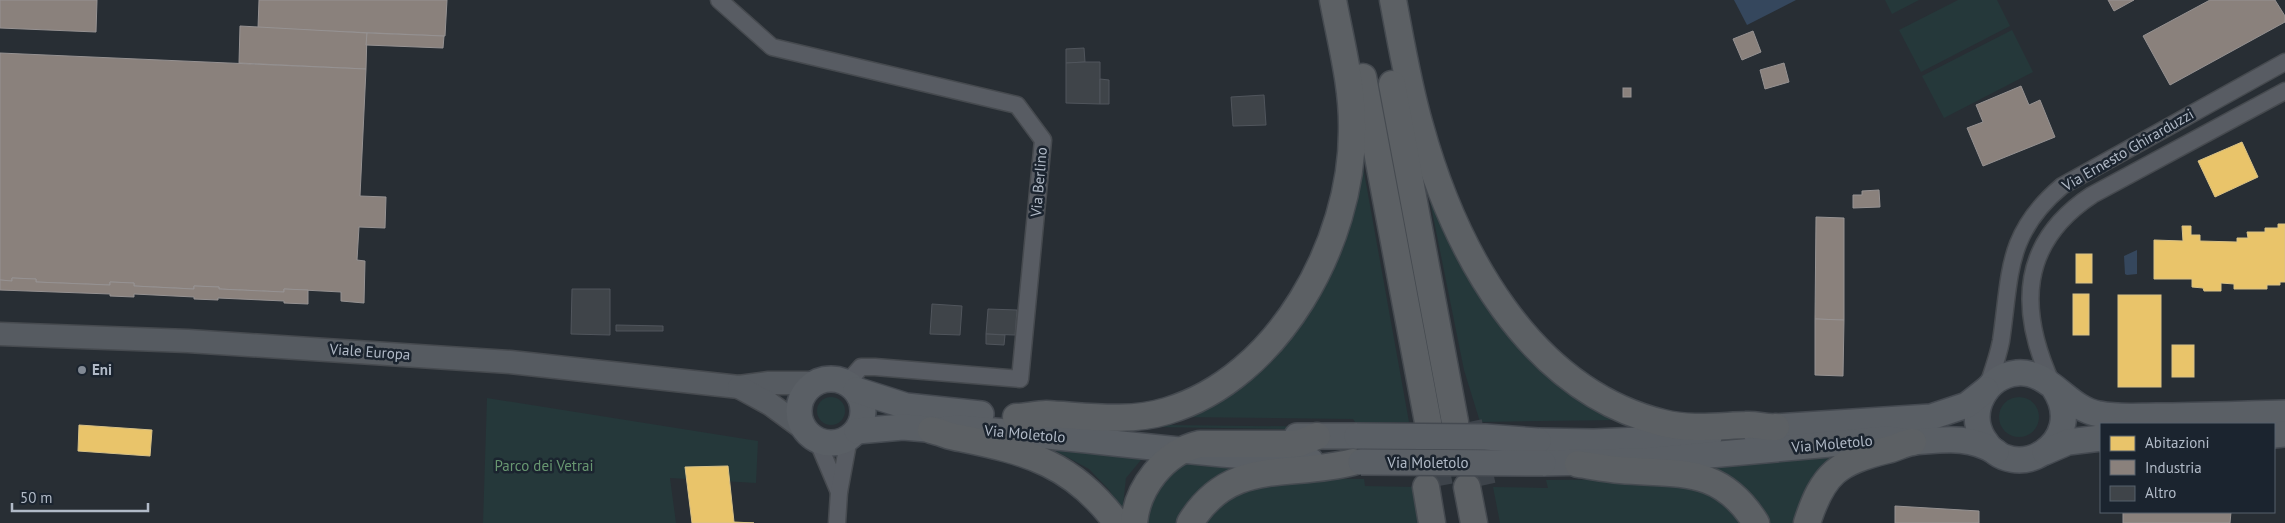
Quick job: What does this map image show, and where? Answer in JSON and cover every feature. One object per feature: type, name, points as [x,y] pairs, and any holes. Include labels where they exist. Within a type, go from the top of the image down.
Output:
[{"type":"highway","points":[[1016,417],[1044,414],[1115,418],[1167,411],[1211,391],[1235,375],[1256,357],[1284,325],[1307,292],[1326,252],[1339,214],[1350,164],[1351,106],[1333,0]]},
{"type":"highway","points":[[1349,0],[1412,338],[1414,361],[1412,394],[1421,422]]},
{"type":"highway","points":[[1377,0],[1444,363],[1462,422]]},
{"type":"highway","points":[[1393,0],[1414,104],[1440,190],[1477,265],[1500,302],[1528,338],[1556,367],[1584,388],[1616,405],[1651,419],[1690,427],[1748,425],[1776,427]]},
{"type":"highway","points":[[931,430],[958,438],[1018,450],[1042,460],[1063,471],[1089,491],[1117,523]]},
{"type":"highway","points":[[1134,523],[1137,509],[1147,484],[1161,467],[1181,451],[1200,444],[1300,443],[1317,436]]},
{"type":"highway","points":[[1807,523],[1818,495],[1827,480],[1839,468],[1862,456],[1913,442]]},
{"type":"highway","points":[[1190,523],[1200,509],[1218,492],[1245,477],[1266,472],[1330,468],[1357,462]]},
{"type":"highway","points":[[1578,464],[1620,470],[1687,474],[1704,478],[1732,494],[1756,523]]},
{"type":"highway","points":[[1432,523],[1433,487],[1447,523]]},
{"type":"highway","points":[[1474,523],[1475,487],[1490,523]]},
{"type":"main road","name":"Viale Europa","points":[[0,334],[188,341],[491,360],[739,386]]},
{"type":"main road","name":"Via Moletolo","points":[[810,434],[828,443],[839,443],[853,434],[903,427],[931,430],[955,428],[1020,433],[1181,451],[1357,462],[1540,452],[1615,441],[1745,435],[1776,427],[1931,417],[1966,405],[1996,380],[2016,373],[2037,376],[2054,388]]},
{"type":"main road","name":"Via Moletolo","points":[[739,386],[769,383],[815,383],[825,380],[836,380],[906,406],[1016,417],[1042,424],[1135,432],[1485,437],[1578,464],[1686,457],[1882,439],[1913,442],[1963,439],[1981,444],[2011,459],[2025,460],[2045,452]]},
{"type":"main road","points":[[810,434],[800,418],[801,399],[815,383]]},
{"type":"main road","points":[[739,386],[770,404],[810,434]]},
{"type":"main road","points":[[851,387],[862,400],[863,412],[853,434]]},
{"type":"main road","points":[[2054,388],[2078,406],[2105,415],[2285,413]]},
{"type":"main road","points":[[2045,452],[2059,436],[2064,422],[2063,408],[2054,388]]},
{"type":"main road","points":[[1986,390],[1979,403],[1978,424],[1987,444],[1997,453]]},
{"type":"main road","points":[[2045,452],[2068,442],[2100,438]]},
{"type":"street","name":"Via Berlino","points":[[719,0],[772,47],[1017,104],[1043,140],[1020,379],[876,367],[861,368],[851,387]]},
{"type":"street","name":"Via Ernesto Ghirarduzzi","points":[[1986,390],[2000,341],[2009,273],[2014,254],[2026,227],[2048,198],[2062,186],[2285,62]]},
{"type":"street","name":"Via Ernesto Ghirarduzzi","points":[[2054,388],[2035,342],[2030,297],[2035,264],[2049,234],[2072,208],[2092,195],[2285,91]]},
{"type":"street","points":[[810,434],[839,492]]},
{"type":"street","points":[[837,523],[839,492],[853,434]]},
{"type":"green space","points":[[1885,0],[1919,0],[1892,14]]},
{"type":"green space","points":[[1958,0],[1997,0],[2010,26],[1921,72],[1899,30]]},
{"type":"green space","points":[[2012,30],[2033,72],[1944,118],[1922,76]]},
{"type":"green space","points":[[1362,161],[1409,422],[1355,422],[1353,419],[1177,417],[1260,365]]},
{"type":"green space","points":[[1431,198],[1449,233],[1617,420],[1480,422],[1464,370],[1430,201]]},
{"type":"green space","points":[[831,397],[841,401],[845,411],[841,421],[831,425],[821,421],[817,411],[821,401]]},
{"type":"green space","points":[[2023,397],[2030,400],[2036,406],[2039,417],[2038,425],[2030,434],[2023,437],[2015,437],[2008,434],[2000,425],[1999,413],[2002,406],[2011,398]]},
{"type":"green space","name":"Parco dei Vetrai","points":[[487,398],[758,441],[756,483],[670,478],[676,523],[483,523]]},
{"type":"green space","points":[[1165,425],[1355,427],[1356,430],[1154,427]]},
{"type":"green space","points":[[1039,442],[1145,455],[1126,478],[1122,514],[1110,491],[1089,469]]},
{"type":"green space","points":[[1839,453],[1797,523],[1766,523],[1711,468],[1712,466]]},
{"type":"green space","points":[[1184,461],[1241,465],[1180,523],[1143,523],[1151,495]]},
{"type":"green space","points":[[1288,478],[1364,479],[1365,486],[1415,487],[1423,523],[1201,523],[1224,498]]},
{"type":"green space","points":[[1654,479],[1702,486],[1746,523],[1500,523],[1493,487],[1548,488],[1546,480]]},
{"type":"water","points":[[1734,0],[1796,0],[1747,25]]},
{"type":"water","points":[[2137,250],[2137,274],[2127,275],[2125,274],[2124,256]]},
{"type":"building: Abitazioni","points":[[2242,142],[2258,177],[2215,197],[2198,161]]},
{"type":"building: Abitazioni","points":[[2278,224],[2285,224],[2285,282],[2280,282],[2280,285],[2267,285],[2267,289],[2234,289],[2234,284],[2221,283],[2221,291],[2204,291],[2203,288],[2192,287],[2192,279],[2154,279],[2154,240],[2183,241],[2182,226],[2191,226],[2191,235],[2200,235],[2200,241],[2237,242],[2237,238],[2248,238],[2247,232],[2265,232],[2265,228],[2278,228]]},
{"type":"building: Abitazioni","points":[[2076,254],[2092,254],[2092,283],[2076,283]]},
{"type":"building: Abitazioni","points":[[2073,294],[2089,294],[2089,335],[2073,335]]},
{"type":"building: Abitazioni","points":[[2118,295],[2161,295],[2161,387],[2118,387]]},
{"type":"building: Abitazioni","points":[[2172,345],[2194,345],[2194,377],[2172,377]]},
{"type":"building: Abitazioni","points":[[79,425],[152,430],[150,456],[78,451]]},
{"type":"building: Abitazioni","points":[[728,466],[734,522],[754,523],[692,523],[685,467]]},
{"type":"building: Industria","points":[[0,0],[97,0],[96,32],[0,28]]},
{"type":"building: Industria","points":[[259,0],[447,0],[445,36],[258,28]]},
{"type":"building: Industria","points":[[2108,0],[2134,0],[2114,11]]},
{"type":"building: Industria","points":[[2210,0],[2275,0],[2285,16],[2285,22],[2170,85],[2143,36]]},
{"type":"building: Industria","points":[[240,26],[367,33],[366,69],[239,63]]},
{"type":"building: Industria","points":[[1753,31],[1761,52],[1742,60],[1733,39]]},
{"type":"building: Industria","points":[[367,33],[444,36],[443,48],[366,45]]},
{"type":"building: Industria","points":[[0,53],[366,69],[360,196],[386,197],[385,228],[359,227],[357,260],[365,261],[364,303],[341,301],[341,292],[284,289],[284,292],[194,286],[194,289],[134,286],[134,283],[110,282],[110,285],[36,282],[36,279],[12,278],[12,281],[0,280]]},
{"type":"building: Industria","points":[[1784,63],[1789,82],[1765,89],[1760,70]]},
{"type":"building: Industria","points":[[2021,86],[2029,105],[2040,100],[2055,137],[1983,166],[1967,128],[1983,122],[1976,105]]},
{"type":"building: Industria","points":[[1623,88],[1631,88],[1631,97],[1623,97]]},
{"type":"building: Industria","points":[[1879,190],[1880,207],[1853,208],[1853,195],[1862,195],[1862,191]]},
{"type":"building: Industria","points":[[1816,217],[1844,218],[1844,320],[1815,319]]},
{"type":"building: Industria","points":[[12,278],[36,279],[36,282],[110,285],[110,282],[134,283],[134,286],[194,289],[194,286],[284,292],[284,289],[308,290],[308,304],[284,303],[284,301],[218,298],[218,300],[194,299],[194,297],[134,294],[134,297],[110,296],[110,294],[0,290],[0,280],[12,281]]},
{"type":"building: Industria","points":[[1815,319],[1844,320],[1843,376],[1815,375]]},
{"type":"building: Industria","points":[[1895,506],[1979,511],[1979,523],[1895,523]]},
{"type":"building: Industria","points":[[2123,513],[2231,513],[2230,523],[2123,523]]},
{"type":"building: Altro","points":[[1084,48],[1085,62],[1066,63],[1066,49]]},
{"type":"building: Altro","points":[[1100,62],[1100,104],[1066,103],[1066,63]]},
{"type":"building: Altro","points":[[1100,79],[1109,80],[1109,104],[1100,104]]},
{"type":"building: Altro","points":[[1264,95],[1266,125],[1233,126],[1231,97]]},
{"type":"building: Altro","points":[[572,289],[610,289],[610,335],[571,334]]},
{"type":"building: Altro","points":[[932,304],[962,306],[960,335],[930,334]]},
{"type":"building: Altro","points":[[988,309],[1017,310],[1015,335],[986,334]]},
{"type":"building: Altro","points":[[616,325],[663,326],[663,331],[616,331]]},
{"type":"building: Altro","points":[[986,334],[1005,335],[1004,345],[986,344]]},
{"type":"tunnel","points":[[1428,422],[1440,487]]},
{"type":"tunnel","points":[[1469,422],[1483,487]]},
{"type":"place","name":"Eni","points":[[82,370]]}]
